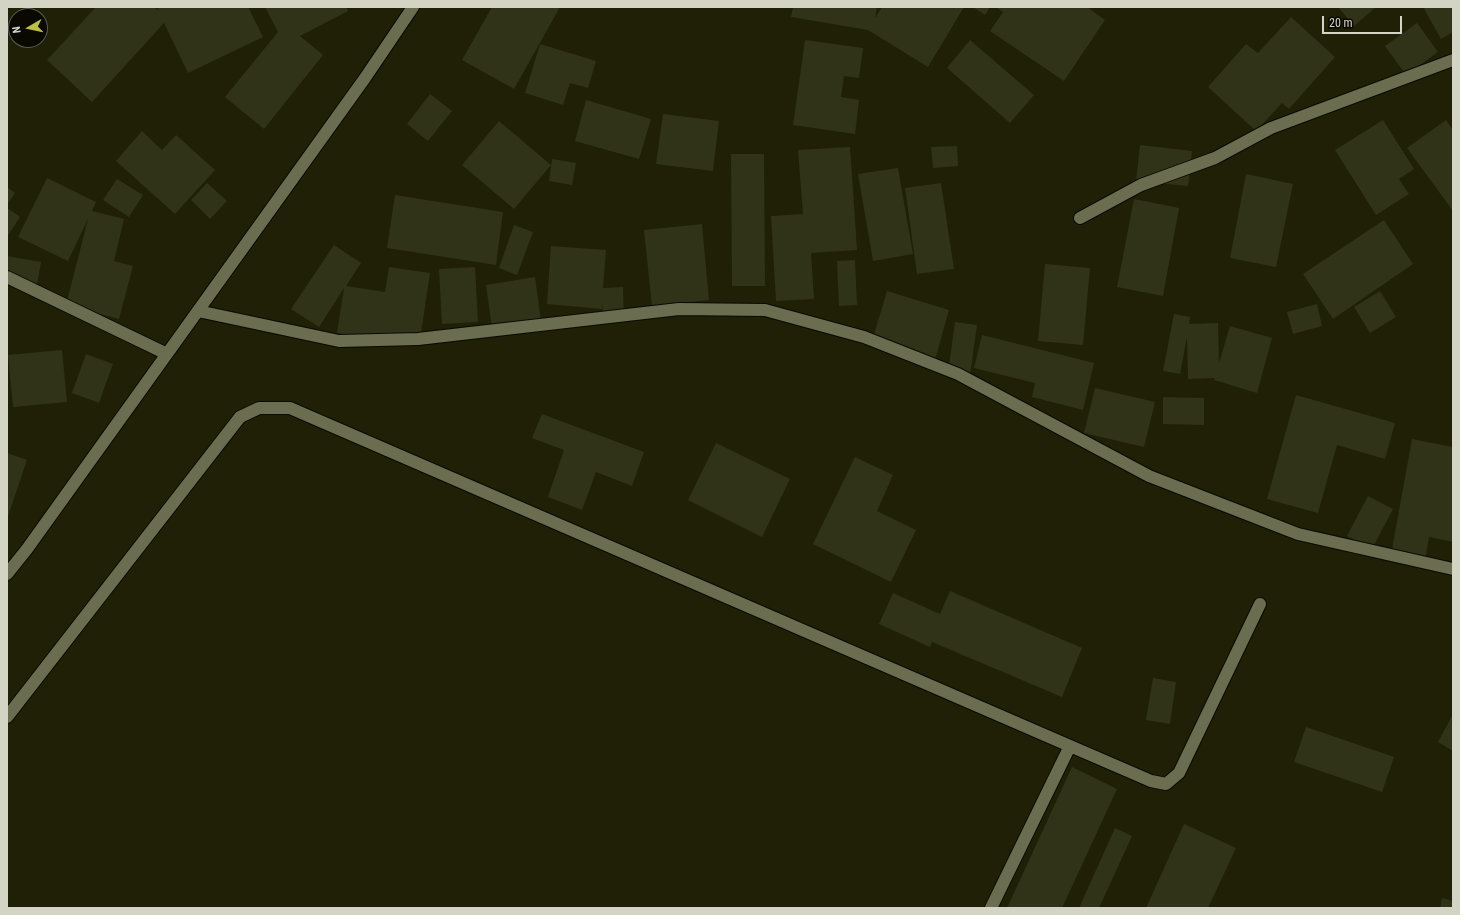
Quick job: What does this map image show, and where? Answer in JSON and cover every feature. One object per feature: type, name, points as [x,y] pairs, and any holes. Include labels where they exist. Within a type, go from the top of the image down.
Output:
[{"type":"street","points":[[7,574],[28,550],[414,7]]},
{"type":"street","points":[[1080,218],[1141,185],[1215,158],[1271,128],[1453,60]]},
{"type":"street","points":[[7,277],[167,354]]},
{"type":"street","points":[[198,311],[339,341],[418,339],[679,309],[764,310],[864,337],[958,374],[1149,476],[1298,534],[1453,569]]},
{"type":"street","points":[[7,717],[240,417],[259,408],[290,408],[1151,781],[1166,784],[1179,773],[1260,604]]},
{"type":"street","points":[[991,908],[1070,746]]},
{"type":"building","points":[[96,7],[154,7],[159,11],[157,7],[248,7],[263,37],[188,73],[164,23],[92,102],[47,60]]},
{"type":"building","points":[[265,7],[346,7],[348,11],[300,36],[323,55],[264,129],[225,97],[278,32]]},
{"type":"building","points":[[492,7],[560,7],[514,89],[462,60]]},
{"type":"building","points":[[793,7],[877,7],[875,18],[882,7],[964,7],[928,67],[868,30],[791,17]]},
{"type":"building","points":[[973,7],[990,7],[985,15]]},
{"type":"building","points":[[996,7],[1087,7],[1105,20],[1064,81],[990,31],[1003,12]]},
{"type":"building","points":[[1338,7],[1376,7],[1354,26]]},
{"type":"building","points":[[1423,7],[1453,7],[1453,32],[1441,39]]},
{"type":"building","points":[[1291,17],[1335,57],[1289,109],[1282,103],[1256,131],[1208,87],[1246,44],[1258,53]]},
{"type":"building","points":[[1417,23],[1438,52],[1406,75],[1385,46]]},
{"type":"building","points":[[805,40],[863,48],[859,78],[844,76],[841,97],[859,100],[855,134],[793,125]]},
{"type":"building","points":[[970,40],[1034,95],[1010,123],[947,68]]},
{"type":"building","points":[[540,44],[596,61],[588,88],[570,83],[563,105],[525,93]]},
{"type":"building","points":[[430,94],[452,111],[428,141],[407,124]]},
{"type":"building","points":[[586,100],[651,119],[639,159],[575,141]]},
{"type":"building","points":[[663,114],[719,121],[713,171],[656,164]]},
{"type":"building","points":[[1383,120],[1414,169],[1399,179],[1409,194],[1376,215],[1335,150]]},
{"type":"building","points":[[1446,120],[1453,130],[1453,211],[1407,148]]},
{"type":"building","points":[[499,121],[551,165],[514,209],[462,165]]},
{"type":"building","points":[[142,131],[162,150],[176,135],[215,170],[175,214],[116,161]]},
{"type":"building","points":[[1140,145],[1192,151],[1188,186],[1136,181]]},
{"type":"building","points":[[957,146],[958,166],[933,168],[931,147]]},
{"type":"building","points":[[850,147],[857,250],[811,253],[814,299],[776,301],[771,216],[803,214],[798,150]]},
{"type":"building","points":[[731,154],[764,154],[765,286],[732,286]]},
{"type":"building","points":[[552,159],[576,163],[572,185],[549,181]]},
{"type":"building","points":[[898,168],[913,254],[873,261],[858,174]]},
{"type":"building","points":[[1246,174],[1293,184],[1276,267],[1230,258]]},
{"type":"building","points":[[47,178],[96,202],[92,211],[124,219],[114,261],[133,266],[119,319],[66,305],[88,219],[68,261],[18,237]]},
{"type":"building","points":[[117,179],[143,195],[129,217],[103,200]]},
{"type":"building","points":[[207,183],[227,201],[210,219],[191,200]]},
{"type":"building","points":[[941,183],[954,269],[917,274],[905,188]]},
{"type":"building","points":[[7,187],[15,193],[7,205]]},
{"type":"building","points":[[395,195],[503,212],[496,265],[387,248]]},
{"type":"building","points":[[1134,199],[1179,208],[1163,296],[1117,287]]},
{"type":"building","points":[[7,208],[20,217],[7,237]]},
{"type":"building","points":[[1384,220],[1413,264],[1333,319],[1303,274]]},
{"type":"building","points":[[702,224],[709,300],[652,306],[644,230]]},
{"type":"building","points":[[514,225],[533,232],[517,275],[499,268]]},
{"type":"building","points":[[334,245],[361,263],[346,286],[385,292],[389,267],[430,273],[419,346],[337,333],[344,288],[319,327],[291,309]]},
{"type":"building","points":[[551,246],[606,250],[603,288],[623,287],[624,318],[603,319],[602,300],[602,309],[547,304]]},
{"type":"building","points":[[7,256],[41,262],[37,285],[7,280]]},
{"type":"building","points":[[855,260],[857,305],[839,306],[837,261]]},
{"type":"building","points":[[1045,264],[1090,268],[1083,345],[1038,341]]},
{"type":"building","points":[[475,267],[478,322],[442,324],[439,269]]},
{"type":"building","points":[[535,277],[541,321],[492,328],[486,285]]},
{"type":"building","points":[[887,291],[949,310],[935,360],[872,341]]},
{"type":"building","points":[[1380,291],[1396,317],[1370,333],[1354,307]]},
{"type":"building","points":[[1317,304],[1322,326],[1293,334],[1287,312]]},
{"type":"building","points":[[1174,314],[1190,317],[1189,324],[1218,323],[1219,363],[1230,326],[1272,338],[1257,393],[1214,380],[1215,378],[1188,379],[1187,337],[1180,374],[1163,371]]},
{"type":"building","points":[[955,322],[977,325],[970,375],[948,373]]},
{"type":"building","points":[[982,335],[1094,363],[1083,410],[1032,397],[1035,383],[974,368]]},
{"type":"building","points":[[62,350],[67,402],[13,407],[8,355]]},
{"type":"building","points":[[86,354],[113,364],[99,403],[72,393]]},
{"type":"building","points":[[1095,388],[1155,402],[1144,447],[1084,433]]},
{"type":"building","points":[[1296,395],[1395,423],[1385,459],[1337,445],[1318,513],[1267,499]]},
{"type":"building","points":[[1163,397],[1204,398],[1204,425],[1163,424]]},
{"type":"building","points":[[542,414],[644,452],[632,486],[596,472],[582,510],[548,497],[564,450],[532,438]]},
{"type":"building","points":[[1412,439],[1453,447],[1453,542],[1429,537],[1425,561],[1391,555]]},
{"type":"building","points":[[716,443],[790,479],[762,537],[688,500]]},
{"type":"building","points":[[7,453],[27,460],[7,519]]},
{"type":"building","points":[[855,457],[893,475],[877,511],[916,530],[891,582],[813,544]]},
{"type":"building","points":[[1368,496],[1393,509],[1372,549],[1347,536]]},
{"type":"building","points":[[950,591],[1082,648],[1062,697],[932,642],[930,647],[879,624],[893,593],[940,614]]},
{"type":"building","points":[[1153,678],[1176,682],[1170,724],[1146,720]]},
{"type":"building","points":[[1453,714],[1453,751],[1438,742]]},
{"type":"building","points":[[1306,727],[1394,757],[1382,792],[1294,762]]},
{"type":"building","points":[[1072,767],[1117,789],[1062,908],[1007,908]]},
{"type":"building","points":[[1184,824],[1236,848],[1208,908],[1146,908]]},
{"type":"building","points":[[1115,828],[1132,836],[1099,908],[1079,908]]},
{"type":"building","points":[[1442,898],[1453,901],[1453,908],[1440,908]]}]
